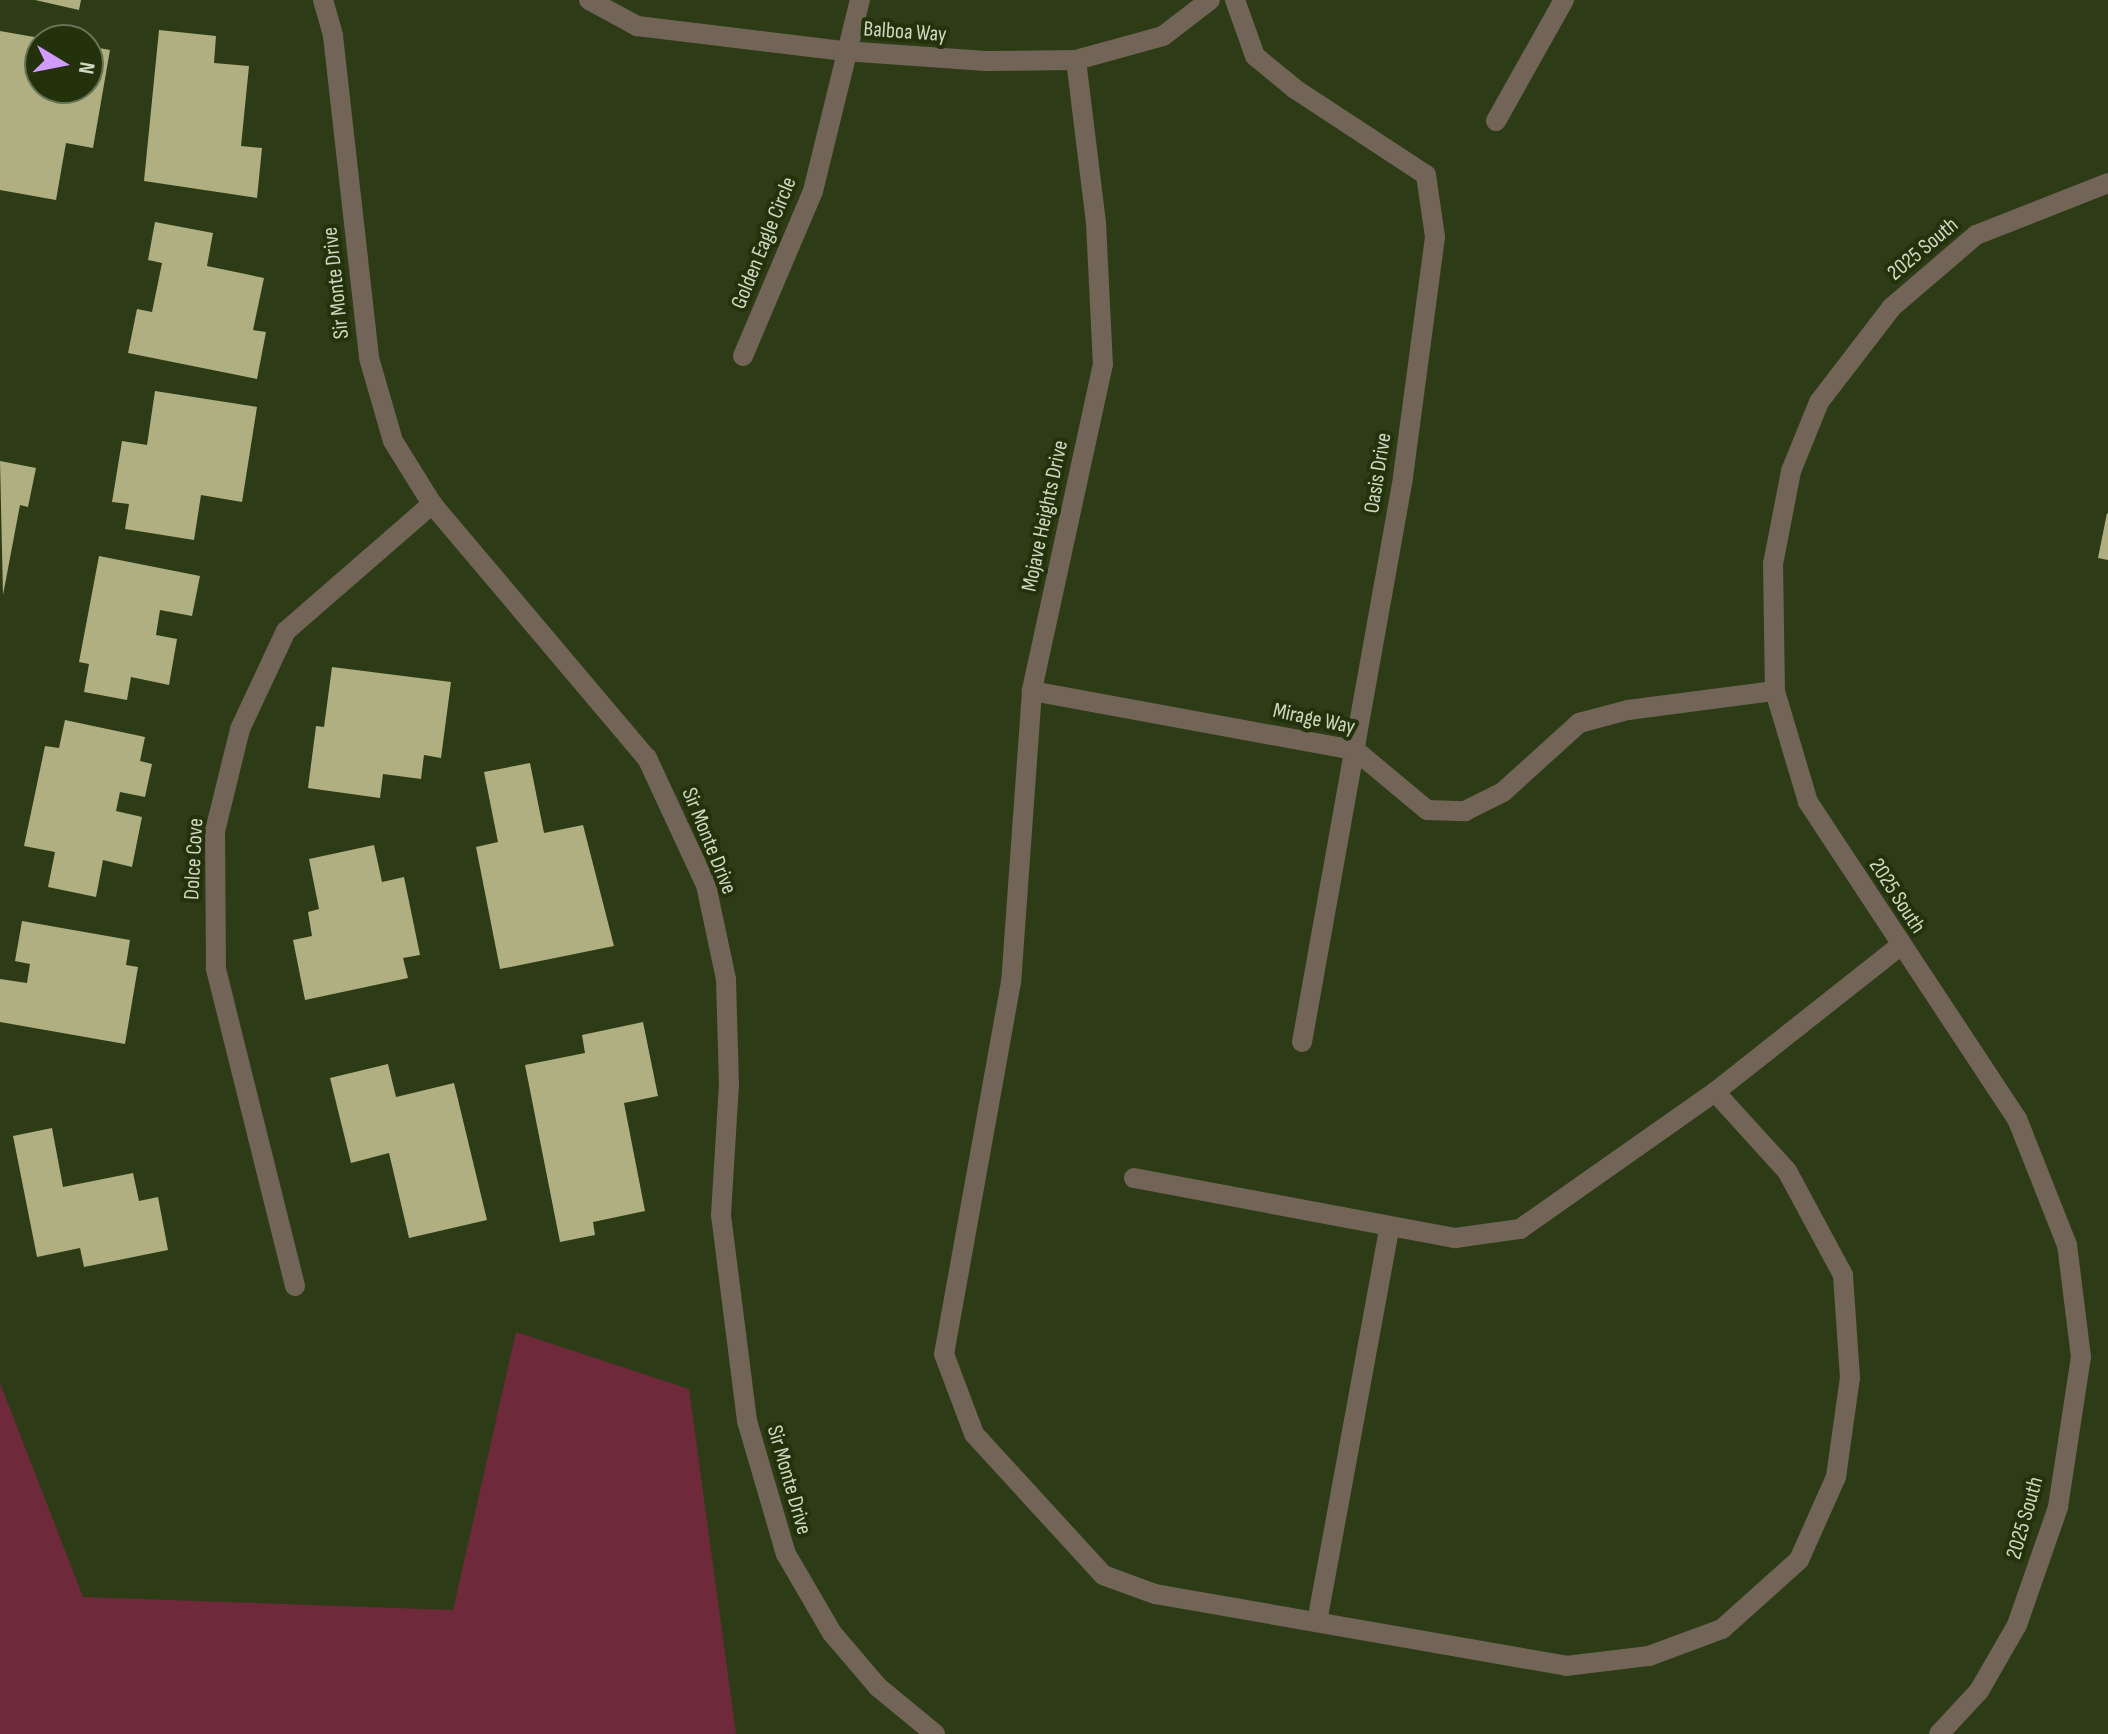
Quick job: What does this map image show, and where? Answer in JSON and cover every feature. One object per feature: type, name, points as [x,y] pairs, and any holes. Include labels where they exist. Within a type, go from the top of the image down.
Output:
[{"type":"street","name":"Sir Monte Drive","points":[[323,0],[333,36],[369,358],[393,441],[432,504],[647,758],[706,885],[726,979],[729,1084],[721,1215],[747,1421],[786,1554],[832,1633],[878,1687],[935,1734]]},
{"type":"street","name":"Balboa Way","points":[[589,0],[637,26],[844,51],[986,61],[1076,60],[1163,36],[1210,0]]},
{"type":"street","name":"Golden Eagle Circle","points":[[743,356],[813,191],[844,51],[860,0]]},
{"type":"street","name":"Oasis Drive","points":[[1235,0],[1255,56],[1295,89],[1426,175],[1435,237],[1403,478],[1302,1042]]},
{"type":"street","points":[[1496,121],[1564,0]]},
{"type":"street","name":"Mojave Heights Drive","points":[[1076,60],[1096,223],[1103,364],[1032,691],[1011,982],[944,1354],[974,1434],[1103,1575],[1155,1594],[1566,1666],[1649,1656],[1722,1629],[1799,1560],[1838,1463],[1850,1378],[1843,1275],[1787,1171],[1715,1092]]},
{"type":"street","name":"2025 South","points":[[1939,1734],[1979,1691],[2017,1625],[2058,1507],[2081,1357],[2067,1245],[2017,1119],[1808,802],[1775,691],[1773,564],[1791,471],[1819,402],[1892,307],[1976,235],[2108,183]]},
{"type":"street","name":"Dolce Cove","points":[[295,1286],[216,968],[215,831],[240,729],[286,631],[432,504]]},
{"type":"street","name":"Mirage Way","points":[[1032,691],[1355,750],[1427,810],[1465,811],[1503,792],[1579,723],[1628,710],[1775,691]]},
{"type":"street","points":[[1134,1178],[1455,1238],[1520,1229],[1715,1092],[1901,945]]},
{"type":"street","points":[[1317,1622],[1389,1228]]},
{"type":"shaded area","points":[[516,1332],[689,1389],[736,1734],[0,1734],[0,1383],[83,1597],[453,1610]]},
{"type":"building","points":[[35,0],[81,0],[79,10]]},
{"type":"building","points":[[159,30],[216,36],[214,63],[249,66],[241,146],[262,148],[257,198],[144,181]]},
{"type":"building","points":[[0,31],[24,35],[24,104],[101,104],[93,148],[66,143],[56,200],[0,190]]},
{"type":"building","points":[[104,49],[110,50],[104,85]]},
{"type":"building","points":[[155,222],[213,233],[207,266],[264,278],[253,330],[266,332],[257,379],[128,353],[137,309],[152,312],[162,263],[148,260]]},
{"type":"building","points":[[155,391],[257,407],[242,502],[201,495],[194,540],[125,529],[129,504],[112,502],[122,441],[147,445]]},
{"type":"building","points":[[0,461],[36,468],[28,507],[20,505],[3,595]]},
{"type":"building","points":[[2108,514],[2108,560],[2098,558]]},
{"type":"building","points":[[99,556],[200,576],[192,616],[160,610],[156,635],[177,639],[169,685],[131,677],[127,700],[84,692],[89,664],[79,662]]},
{"type":"building","points":[[332,667],[451,682],[441,758],[424,755],[421,779],[383,774],[380,798],[308,788],[316,726],[324,727]]},
{"type":"building","points":[[65,720],[145,737],[140,761],[152,764],[145,797],[120,792],[116,811],[142,817],[132,867],[103,860],[96,897],[48,887],[55,852],[24,846],[45,746],[59,748]]},
{"type":"building","points":[[530,763],[544,833],[583,825],[614,946],[500,969],[476,847],[498,842],[484,772]]},
{"type":"building","points":[[374,845],[382,882],[404,877],[420,955],[403,958],[408,978],[305,1000],[293,940],[312,936],[308,912],[319,909],[309,859]]},
{"type":"building","points":[[22,921],[130,940],[126,965],[138,967],[125,1044],[0,1022],[0,979],[27,983],[30,964],[15,961]]},
{"type":"building","points":[[643,1022],[658,1096],[624,1103],[645,1211],[593,1222],[595,1235],[560,1242],[525,1065],[585,1053],[582,1035]]},
{"type":"building","points":[[388,1064],[396,1097],[454,1083],[487,1220],[409,1238],[389,1153],[351,1163],[330,1078]]},
{"type":"building","points":[[52,1128],[63,1187],[133,1173],[139,1201],[158,1197],[168,1250],[84,1267],[80,1248],[37,1257],[13,1136]]}]
